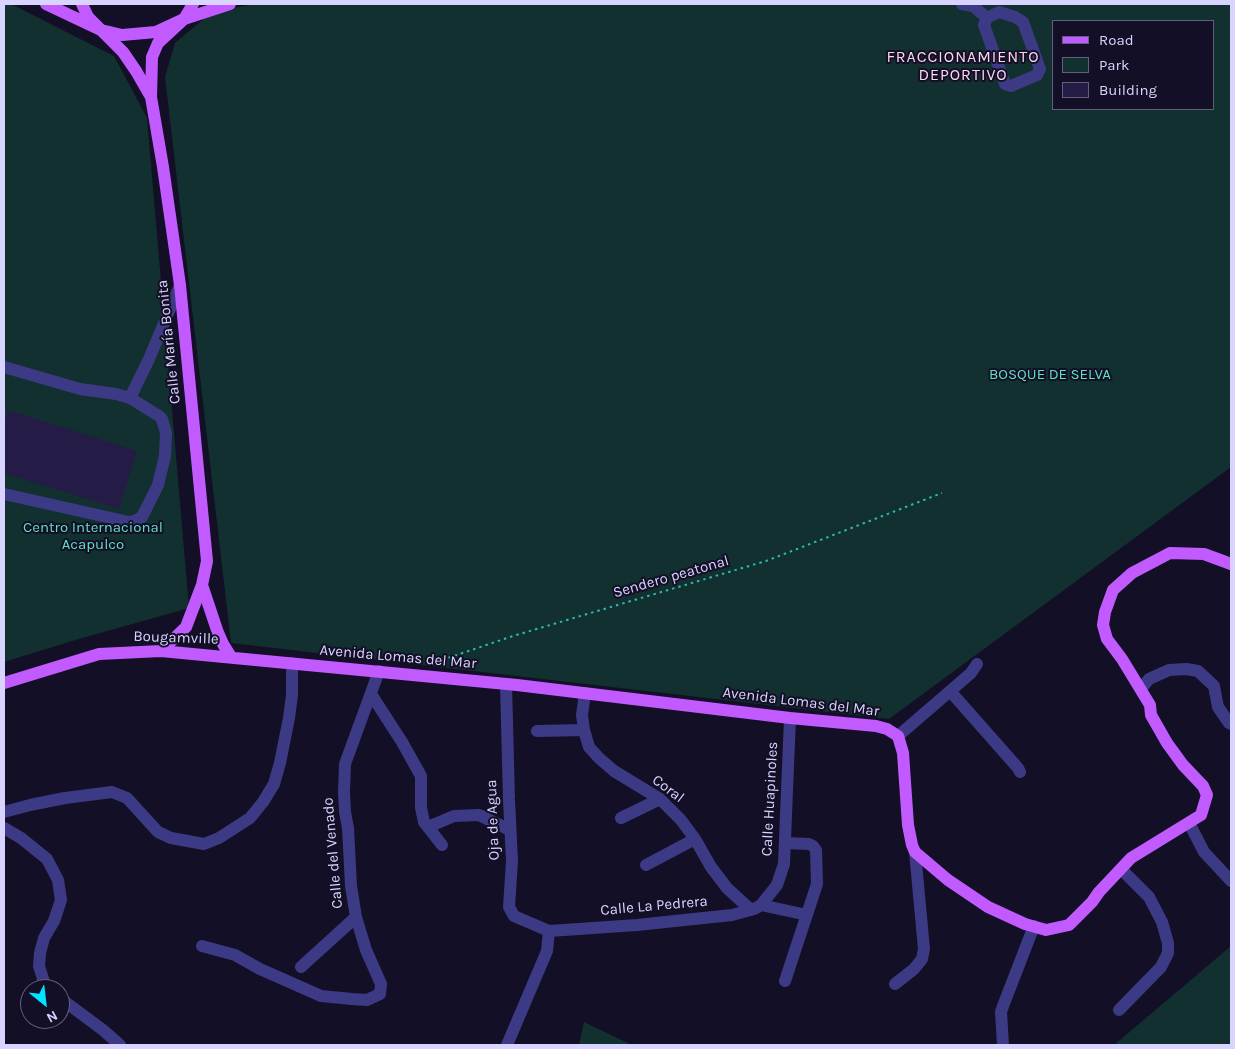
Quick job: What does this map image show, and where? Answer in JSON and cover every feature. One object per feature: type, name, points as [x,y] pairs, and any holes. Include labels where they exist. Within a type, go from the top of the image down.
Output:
[{"type":"main road","points":[[46,4],[101,30],[122,35],[156,32],[184,19],[230,4]]},
{"type":"main road","points":[[82,4],[88,17],[101,30]]},
{"type":"main road","points":[[184,19],[192,4]]},
{"type":"main road","name":"Calle María Bonita","points":[[161,651],[186,627],[202,585],[208,562],[180,285],[151,97],[152,57],[158,43],[184,19]]},
{"type":"main road","name":"Calle María Bonita","points":[[101,30],[123,52],[151,97]]},
{"type":"main road","points":[[898,736],[903,754],[908,825],[915,852],[948,880],[988,907],[1018,921],[1046,930],[1070,925],[1131,858],[1200,815],[1206,795],[1203,786],[1183,765],[1167,743],[1151,715],[1150,705],[1108,638],[1103,625],[1113,590],[1132,573],[1170,553],[1204,554],[1231,564]]},
{"type":"main road","points":[[202,585],[217,630],[223,644],[232,657]]},
{"type":"main road","name":"Bougamville","points":[[4,683],[99,654],[161,651],[232,657]]},
{"type":"main road","name":"Avenida Lomas del Mar","points":[[232,657],[506,684],[790,718],[876,726],[887,729],[898,736]]},
{"type":"street","points":[[962,4],[973,6],[987,18]]},
{"type":"street","points":[[998,8],[1023,22],[1040,69],[1038,75],[1011,86],[1005,84],[984,25],[987,18],[998,8]]},
{"type":"street","points":[[130,398],[149,360],[180,285]]},
{"type":"street","points":[[4,367],[80,389],[130,398],[159,416],[162,419],[166,433],[165,456],[158,485],[142,517],[135,521],[129,522],[4,494]]},
{"type":"street","points":[[4,812],[65,798],[112,792],[126,798],[158,832],[171,838],[204,844],[219,838],[250,818],[274,784],[278,774],[289,718],[292,695],[292,663]]},
{"type":"street","points":[[898,736],[971,673],[977,664]]},
{"type":"street","points":[[1141,689],[1149,679],[1169,670],[1186,669],[1198,671],[1214,686],[1218,707],[1231,724]]},
{"type":"street","name":"Calle del Venado","points":[[202,946],[235,955],[260,969],[321,996],[367,1000],[380,994],[381,984],[366,950],[356,917],[351,886],[344,792],[345,764],[379,671]]},
{"type":"street","name":"Oja de Agua","points":[[506,684],[512,861],[509,907],[514,916],[549,930]]},
{"type":"street","points":[[950,691],[1020,772]]},
{"type":"street","name":"Coral","points":[[585,693],[582,715],[589,747],[598,758],[614,771],[660,799],[681,820],[695,838],[711,867],[727,888],[756,908]]},
{"type":"street","points":[[371,694],[402,742],[420,776],[421,808],[424,822],[442,845]]},
{"type":"street","name":"Calle Huapinoles","points":[[756,908],[777,885],[784,864],[790,718]]},
{"type":"street","points":[[537,731],[584,730]]},
{"type":"street","points":[[622,818],[660,799]]},
{"type":"street","points":[[428,827],[454,816],[479,815],[510,830]]},
{"type":"street","points":[[1189,823],[1204,852],[1231,881]]},
{"type":"street","points":[[4,828],[21,838],[47,859],[58,880],[61,900],[54,921],[44,938],[40,953],[39,966],[43,979]]},
{"type":"street","points":[[646,865],[695,838]]},
{"type":"street","points":[[785,843],[809,844],[813,846],[816,850],[817,884],[785,982]]},
{"type":"street","points":[[895,984],[914,969],[922,959],[924,949],[915,852]]},
{"type":"street","points":[[1119,1010],[1161,967],[1168,953],[1168,943],[1162,922],[1149,897],[1121,869]]},
{"type":"street","points":[[756,908],[807,914]]},
{"type":"street","name":"Calle La Pedrera","points":[[549,930],[637,925],[732,915],[756,908]]},
{"type":"street","points":[[301,967],[356,917]]},
{"type":"street","points":[[1003,1045],[1003,1006],[1034,926]]},
{"type":"street","points":[[507,1045],[547,951],[549,930]]},
{"type":"street","points":[[70,1006],[120,1045]]},
{"type":"path","name":"Sendero peatonal","points":[[430,664],[513,636],[766,561],[942,493]]},
{"type":"green space","name":"Centro Internacional Acapulco","points":[[4,4],[11,4],[114,56],[147,118],[189,608],[4,662]]},
{"type":"green space","name":"BOSQUE DE SELVA","points":[[279,4],[1231,4],[1231,467],[889,719],[231,643],[165,77],[175,43],[212,12],[250,5]]},
{"type":"green space","points":[[1231,946],[1231,1045],[1114,1045]]},
{"type":"green space","points":[[584,1022],[632,1045],[579,1045]]},
{"type":"building","points":[[8,410],[137,451],[119,509],[4,473],[4,424]]},
{"type":"district","name":"FRACCIONAMIENTO DEPORTIVO","points":[[963,66]]}]
